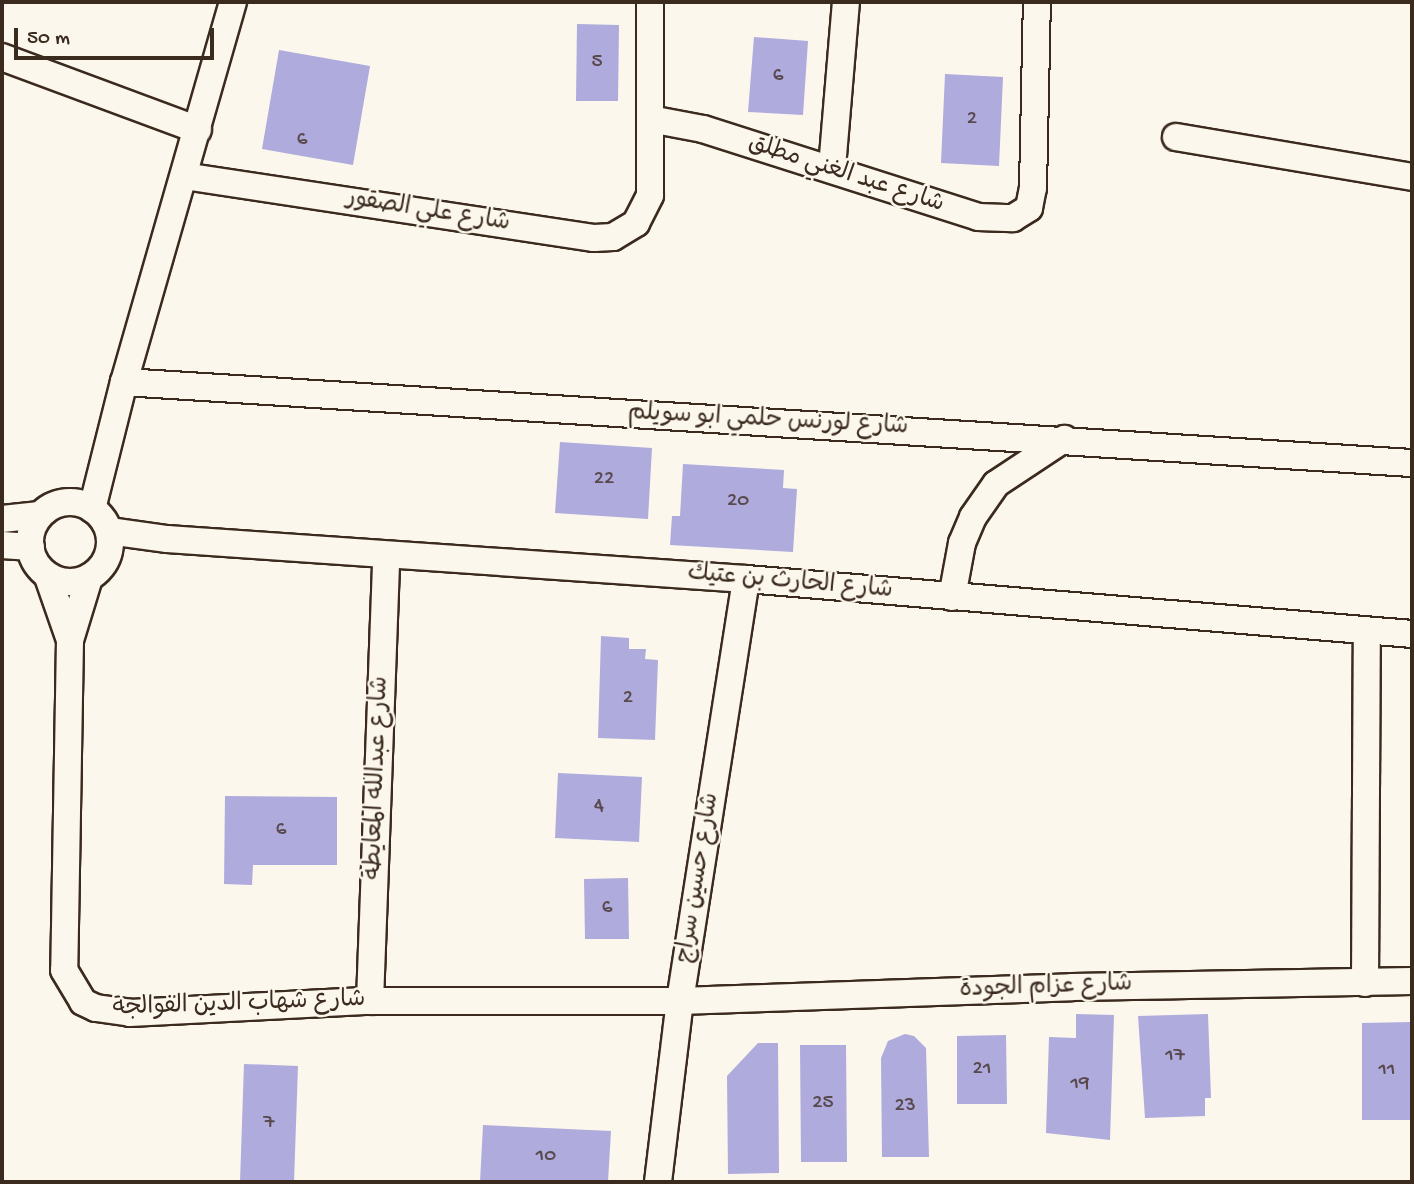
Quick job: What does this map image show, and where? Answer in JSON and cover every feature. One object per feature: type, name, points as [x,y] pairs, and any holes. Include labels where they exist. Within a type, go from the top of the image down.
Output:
[{"type":"street","points":[[92,509],[99,471],[233,2]]},
{"type":"street","points":[[650,2],[650,119]]},
{"type":"street","points":[[832,168],[846,2]]},
{"type":"street","name":"شارع عبد الغني مطلق","points":[[650,119],[704,129],[978,217],[1002,220],[1022,215],[1032,198],[1037,2]]},
{"type":"street","points":[[2,57],[198,131]]},
{"type":"street","name":"شارع علي الصقور","points":[[184,176],[594,238],[613,237],[636,223],[650,195],[650,119]]},
{"type":"street","points":[[1176,137],[1412,177]]},
{"type":"street","name":"شارع لورنس حلمي ابو سويلم","points":[[124,382],[1064,439],[1412,463]]},
{"type":"street","points":[[952,597],[962,543],[988,495],[1019,465],[1064,439]]},
{"type":"street","points":[[2,519],[40,515],[65,502],[99,471]]},
{"type":"street","points":[[40,515],[33,527],[31,547],[38,567],[48,577],[76,583],[89,578],[108,558],[109,531],[92,509],[65,502]]},
{"type":"street","name":"شارع الحارث بن عتيك","points":[[109,531],[167,539],[746,579],[1412,634]]},
{"type":"street","name":"شارع الحارث بن عتيك","points":[[108,558],[167,539]]},
{"type":"street","points":[[2,545],[31,547]]},
{"type":"street","name":"شارع عبدالله المعايطة","points":[[370,1001],[386,555]]},
{"type":"street","name":"شارع شهاب الدين الفوالجة","points":[[48,577],[69,640]]},
{"type":"street","name":"شارع شهاب الدين الفوالجة","points":[[89,578],[69,640],[64,970],[83,1002],[130,1013],[370,1001],[680,1001]]},
{"type":"street","name":"شارع حسين سراج","points":[[656,1181],[680,1001],[746,579]]},
{"type":"street","points":[[1365,983],[1367,631]]},
{"type":"street","name":"شارع عزام الجودة","points":[[680,1001],[1059,987],[1412,981]]},
{"type":"building","points":[[577,24],[619,25],[618,101],[576,101]]},
{"type":"building","points":[[754,37],[808,41],[803,115],[748,112]]},
{"type":"building","points":[[279,50],[370,66],[353,165],[262,149]]},
{"type":"building","points":[[945,74],[1003,77],[999,166],[941,163]]},
{"type":"building","points":[[560,442],[652,448],[648,519],[555,513]]},
{"type":"building","points":[[683,464],[784,470],[783,488],[797,489],[793,552],[670,545],[672,516],[680,516]]},
{"type":"building","points":[[601,636],[629,638],[629,649],[646,649],[645,659],[658,660],[655,740],[598,738]]},
{"type":"building","points":[[558,773],[642,777],[639,842],[555,838]]},
{"type":"building","points":[[225,796],[337,797],[337,865],[253,865],[252,885],[224,884]]},
{"type":"building","points":[[628,878],[629,939],[585,939],[584,879]]},
{"type":"building","points":[[1076,1014],[1114,1015],[1110,1140],[1046,1133],[1049,1037],[1076,1038]]},
{"type":"building","points":[[1208,1014],[1211,1098],[1205,1098],[1205,1116],[1145,1118],[1138,1016]]},
{"type":"building","points":[[1412,1022],[1412,1120],[1362,1120],[1362,1023]]},
{"type":"building","points":[[905,1034],[914,1036],[926,1048],[929,1157],[882,1157],[881,1058],[888,1041]]},
{"type":"building","points":[[1006,1035],[1007,1104],[957,1104],[957,1036]]},
{"type":"building","points":[[758,1043],[778,1043],[779,1173],[728,1174],[727,1076]]},
{"type":"building","points":[[800,1045],[846,1045],[847,1162],[801,1162]]},
{"type":"building","points":[[244,1064],[298,1066],[294,1182],[240,1182]]},
{"type":"building","points":[[483,1125],[611,1131],[608,1182],[480,1182]]}]
